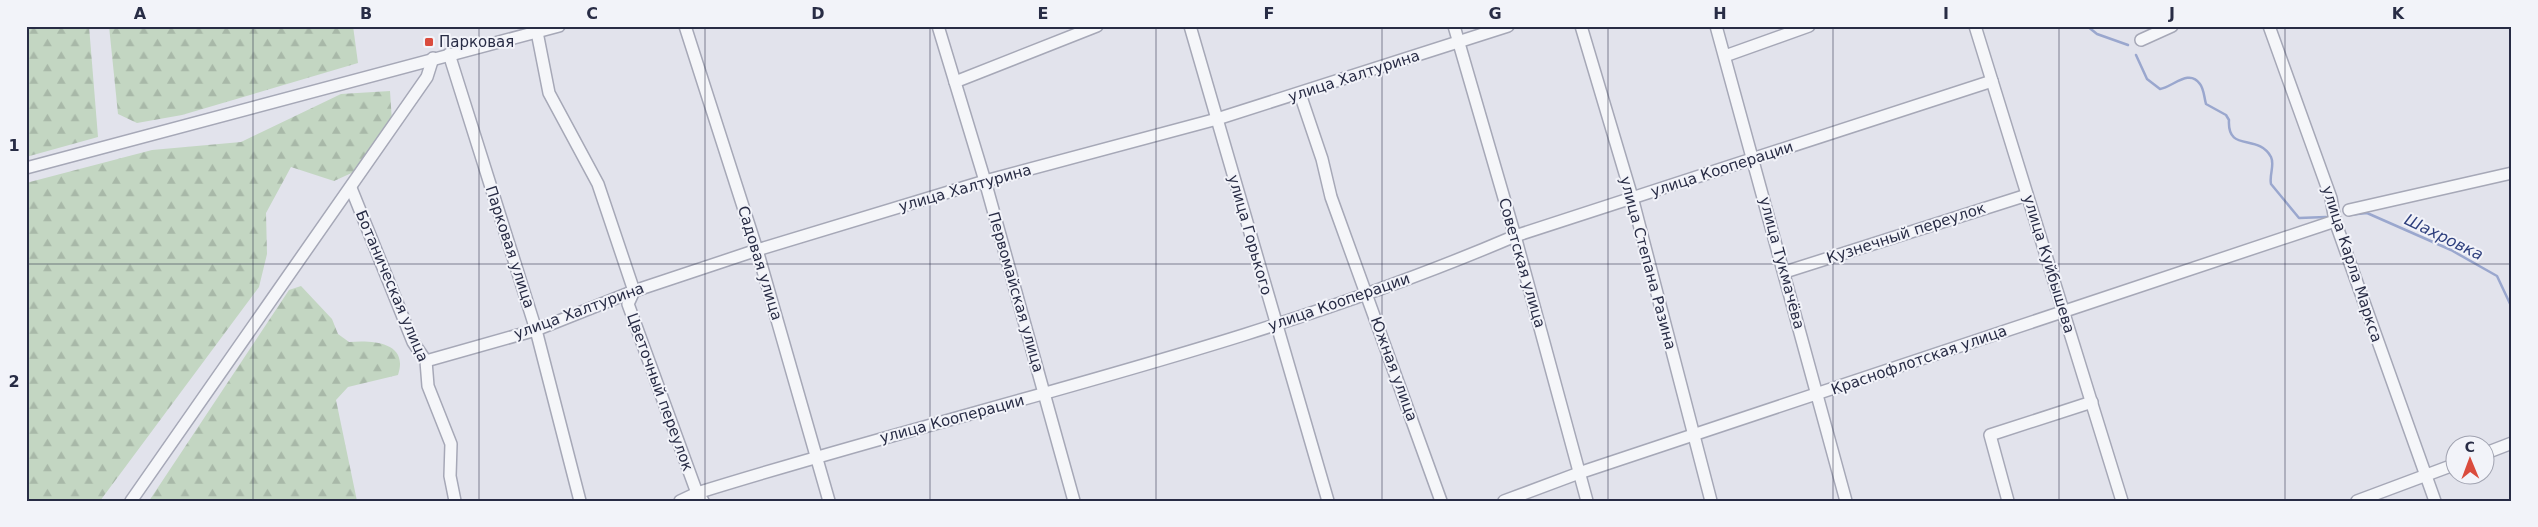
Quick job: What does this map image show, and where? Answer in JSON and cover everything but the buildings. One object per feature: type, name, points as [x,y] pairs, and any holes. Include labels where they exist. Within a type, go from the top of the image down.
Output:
[{"type":"street","points":[[26,168],[433,58],[559,26]]},
{"type":"street","name":"Садовая улица","points":[[685,26],[757,250],[829,501]]},
{"type":"street","name":"Первомайская улица","points":[[938,26],[985,181],[1074,501]]},
{"type":"street","points":[[955,82],[1097,26]]},
{"type":"street","name":"улица Горького","points":[[1190,26],[1328,501]]},
{"type":"street","name":"Советская улица","points":[[1454,26],[1515,236],[1586,501]]},
{"type":"street","name":"улица Халтурина","points":[[426,361],[536,330],[634,291],[757,250],[985,181],[1217,119],[1508,26]]},
{"type":"street","name":"улица Степана Разина","points":[[1581,26],[1632,197],[1711,501]]},
{"type":"street","name":"улица Тукмачёва","points":[[1716,26],[1785,272],[1816,395],[1846,501]]},
{"type":"street","points":[[1725,56],[1809,26]]},
{"type":"street","name":"улица Куйбышева","points":[[1975,26],[2122,501]]},
{"type":"street","points":[[2141,40],[2172,26]]},
{"type":"street","name":"улица Карла Маркса","points":[[2269,26],[2331,198],[2335,221],[2435,501]]},
{"type":"street","name":"Цветочный переулок","points":[[537,32],[549,93],[598,184],[634,291],[628,304],[700,497]]},
{"type":"street","name":"Парковая улица","points":[[449,54],[536,330],[580,501]]},
{"type":"street","points":[[131,501],[427,77],[433,58]]},
{"type":"street","name":"улица Кооперации","points":[[680,501],[700,497],[816,456],[1045,394],[1276,324],[1451,264],[1515,236],[1992,81]]},
{"type":"street","name":"Южная улица","points":[[1300,94],[1322,159],[1331,197],[1440,501]]},
{"type":"street","points":[[2349,210],[2512,173]]},
{"type":"street","name":"Ботаническая улица","points":[[351,188],[413,342],[426,361],[428,386],[451,444],[450,476],[455,501]]},
{"type":"street","name":"Кузнечный переулок","points":[[1785,272],[2027,195]]},
{"type":"street","name":"Краснофлотская улица","points":[[1504,501],[1579,473],[2335,221]]},
{"type":"street","points":[[2008,501],[1990,435],[2092,402]]},
{"type":"street","points":[[2496,449],[2512,443]]},
{"type":"street","points":[[2357,501],[2446,468]]},
{"type":"green space","points":[[26,26],[89,26],[98,137],[26,157]]},
{"type":"green space","points":[[109,26],[353,26],[358,63],[182,115],[137,123],[118,114]]},
{"type":"green space","points":[[390,91],[392,122],[356,171],[334,181],[291,167],[266,213],[267,254],[259,287],[100,501],[26,501],[26,183],[152,150],[241,142],[341,94]]},
{"type":"green space","points":[[301,286],[332,319],[338,334],[349,342],[387,345],[398,356],[400,364],[398,375],[348,387],[336,400],[357,501],[149,501],[289,290]]},
{"type":"waterway","name":"Шахровка","points":[[2087,26],[2097,34],[2128,45]]},
{"type":"waterway","name":"Шахровка","points":[[2136,55],[2147,79],[2160,89],[2186,78],[2196,80],[2202,88],[2206,104],[2226,115],[2233,136],[2238,140],[2259,146],[2271,157],[2271,184],[2299,218],[2326,217]]},
{"type":"waterway","name":"Шахровка","points":[[2348,215],[2367,213],[2451,250],[2497,276],[2512,308]]},
{"type":"place","name":"Парковая","points":[[429,42]]}]
